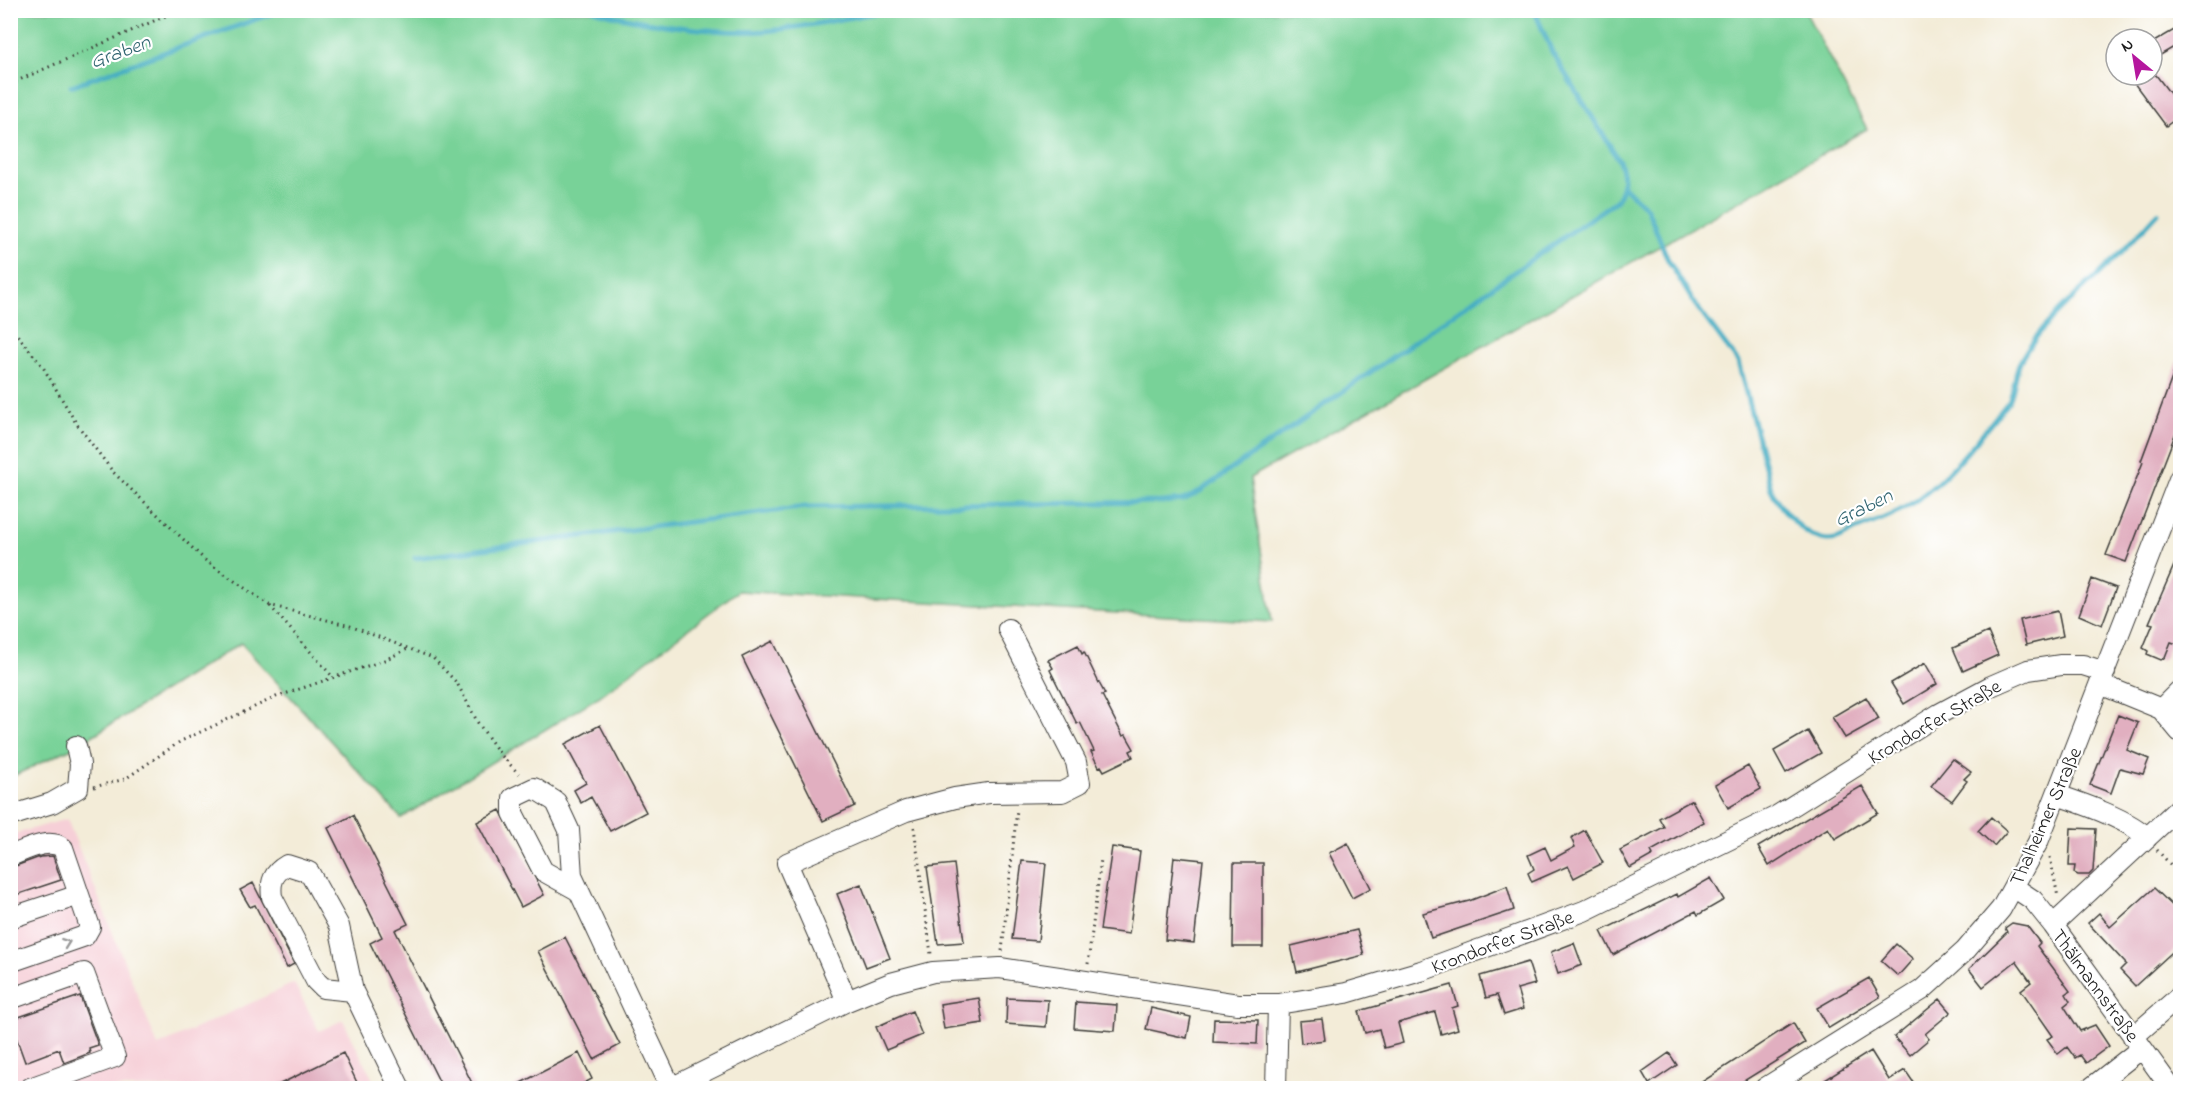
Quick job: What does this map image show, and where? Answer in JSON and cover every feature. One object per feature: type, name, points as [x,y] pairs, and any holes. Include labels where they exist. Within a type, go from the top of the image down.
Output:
[{"type":"street","name":"Thalheimer Straße","points":[[1765,1089],[1922,990],[1983,932],[2015,888],[2038,842],[2179,488]]},
{"type":"street","points":[[847,1001],[787,862],[911,810],[956,798],[989,793],[1062,792],[1080,783],[1076,762],[1008,629]]},
{"type":"street","name":"Krondorfer Straße","points":[[671,1088],[847,1001],[891,983],[958,968],[1000,968],[1219,1002],[1278,1004],[1335,995],[1420,970],[1584,911],[1775,817],[1939,714],[1991,686],[2028,670],[2072,664],[2161,709]]},
{"type":"street","points":[[2181,690],[2161,709],[2181,732]]},
{"type":"street","points":[[10,816],[52,804],[78,788],[80,764],[76,746]]},
{"type":"street","points":[[579,891],[543,871],[513,813],[513,798],[534,788],[556,802],[569,830],[572,876],[671,1088]]},
{"type":"street","points":[[2057,795],[2142,832],[2147,838]]},
{"type":"street","points":[[2049,919],[2181,807]]},
{"type":"street","points":[[10,856],[46,843],[57,844],[63,848],[90,927],[85,936],[10,962]]},
{"type":"street","points":[[352,991],[323,988],[316,981],[272,897],[271,884],[277,871],[287,865],[309,872],[339,926],[352,991],[400,1089]]},
{"type":"street","name":"Thälmannstraße","points":[[2015,888],[2033,900],[2049,919],[2171,1089]]},
{"type":"street","points":[[10,918],[79,895]]},
{"type":"street","points":[[10,999],[84,973],[115,1057],[30,1089]]},
{"type":"street","points":[[2091,1089],[2181,996]]},
{"type":"street","points":[[1276,1089],[1278,1004]]},
{"type":"path","points":[[10,84],[179,10]]},
{"type":"path","points":[[10,246],[10,254]]},
{"type":"path","points":[[10,326],[43,367],[76,423],[113,472],[206,561],[269,605],[332,676]]},
{"type":"path","points":[[269,605],[351,626],[432,658],[457,683],[478,723],[500,754],[534,788]]},
{"type":"path","points":[[78,788],[91,788],[125,779],[181,741],[276,697],[332,676],[382,661],[408,649]]},
{"type":"path","points":[[1002,951],[1019,793]]},
{"type":"path","points":[[911,810],[931,955]]},
{"type":"path","points":[[2147,838],[2181,875]]},
{"type":"path","points":[[2038,842],[2050,855],[2059,900],[2049,919]]},
{"type":"path","points":[[1085,982],[1101,859]]},
{"type":"shaded area","points":[[67,819],[158,1046],[294,983],[319,1031],[343,1020],[377,1088],[12,1088],[10,835]]},
{"type":"green space","points":[[11,11],[1805,11],[1867,129],[1250,478],[1272,622],[738,591],[600,696],[401,818],[241,643],[76,746],[11,777]]},
{"type":"building","points":[[2181,26],[2181,43],[2164,53],[2164,36]]},
{"type":"building","points":[[2164,86],[2181,108],[2181,115],[2166,126],[2137,87]]},
{"type":"building","points":[[2179,359],[2181,419],[2126,562],[2106,555],[2143,462],[2141,461]]},
{"type":"building","points":[[2179,554],[2181,633],[2177,644],[2171,642],[2165,657],[2161,660],[2147,654],[2148,651],[2143,648],[2153,624],[2149,623]]},
{"type":"building","points":[[2092,579],[2116,588],[2102,625],[2079,615]]},
{"type":"building","points":[[2058,611],[2063,636],[2026,645],[2020,620]]},
{"type":"building","points":[[1988,632],[1998,655],[1963,671],[1953,648]]},
{"type":"building","points":[[773,641],[855,806],[823,821],[742,657]]},
{"type":"building","points":[[1078,645],[1082,654],[1084,652],[1105,694],[1102,695],[1123,736],[1126,735],[1134,749],[1130,751],[1133,757],[1104,771],[1101,766],[1099,767],[1080,722],[1077,724],[1050,670],[1053,668],[1048,660]]},
{"type":"building","points":[[1925,663],[1937,684],[1904,704],[1891,683]]},
{"type":"building","points":[[1866,697],[1879,719],[1845,738],[1832,717]]},
{"type":"building","points":[[2118,715],[2138,723],[2127,750],[2149,759],[2143,774],[2120,768],[2111,793],[2090,785]]},
{"type":"building","points":[[600,725],[646,812],[610,831],[591,797],[581,803],[574,790],[586,783],[565,744]]},
{"type":"building","points":[[1808,731],[1821,753],[1786,773],[1774,751]]},
{"type":"building","points":[[1953,759],[1971,772],[1964,779],[1967,781],[1952,801],[1931,786]]},
{"type":"building","points":[[1748,766],[1761,789],[1728,808],[1715,785]]},
{"type":"building","points":[[1862,786],[1878,813],[1835,839],[1828,828],[1769,866],[1758,847]]},
{"type":"building","points":[[1692,800],[1704,822],[1651,851],[1653,855],[1630,868],[1620,850],[1664,827],[1659,818]]},
{"type":"building","points":[[500,810],[544,895],[521,907],[477,822]]},
{"type":"building","points":[[353,815],[408,924],[395,930],[475,1089],[443,1089],[370,943],[382,937],[328,828]]},
{"type":"building","points":[[1991,817],[2007,831],[1994,846],[1978,831]]},
{"type":"building","points":[[2071,828],[2096,829],[2093,871],[2089,875],[2078,875],[2074,873],[2075,866],[2069,866]]},
{"type":"building","points":[[1585,830],[1603,863],[1574,878],[1568,866],[1532,882],[1528,873],[1534,869],[1528,855],[1545,847],[1551,860],[1575,847],[1571,838]]},
{"type":"building","points":[[1348,843],[1371,888],[1352,898],[1329,853]]},
{"type":"building","points":[[1112,847],[1140,851],[1129,934],[1100,930]]},
{"type":"building","points":[[53,856],[61,880],[10,897],[10,868],[40,857]]},
{"type":"building","points":[[1174,857],[1203,860],[1194,943],[1165,940]]},
{"type":"building","points":[[1022,861],[1046,863],[1038,941],[1012,939]]},
{"type":"building","points":[[1234,863],[1263,863],[1263,947],[1233,947]]},
{"type":"building","points":[[954,864],[964,942],[938,944],[927,867]]},
{"type":"building","points":[[1711,878],[1724,900],[1698,915],[1696,911],[1613,955],[1601,931],[1677,894],[1678,897]]},
{"type":"building","points":[[253,883],[294,964],[287,968],[255,905],[250,907],[240,890]]},
{"type":"building","points":[[861,884],[890,958],[866,967],[837,894]]},
{"type":"building","points":[[1507,886],[1514,910],[1431,938],[1423,913],[1469,901]]},
{"type":"building","points":[[2154,888],[2181,914],[2181,944],[2135,986],[2120,970],[2126,964],[2088,923],[2099,913],[2110,927]]},
{"type":"building","points":[[2012,923],[2027,926],[2040,943],[2037,946],[2070,991],[2066,994],[2070,1001],[2064,1006],[2080,1031],[2095,1025],[2109,1046],[2086,1063],[2080,1055],[2075,1058],[2067,1047],[2058,1054],[2047,1039],[2053,1036],[2021,990],[2031,982],[2016,961],[1983,987],[1969,969],[2007,932],[2005,928]]},
{"type":"building","points":[[1357,930],[1364,955],[1297,972],[1291,946]]},
{"type":"building","points":[[565,937],[620,1045],[594,1059],[538,951]]},
{"type":"building","points":[[1574,943],[1582,965],[1558,974],[1551,952]]},
{"type":"building","points":[[1896,944],[1913,959],[1898,976],[1881,961]]},
{"type":"building","points":[[1528,962],[1535,984],[1517,989],[1523,1009],[1504,1015],[1497,995],[1486,998],[1480,976]]},
{"type":"building","points":[[1869,978],[1880,997],[1829,1028],[1817,1008]]},
{"type":"building","points":[[1452,985],[1458,1006],[1452,1008],[1458,1029],[1441,1034],[1435,1012],[1398,1023],[1403,1043],[1384,1048],[1379,1029],[1365,1033],[1359,1011]]},
{"type":"building","points":[[80,996],[98,1045],[89,1048],[90,1053],[64,1063],[59,1049],[25,1062],[10,1020]]},
{"type":"building","points":[[979,998],[983,1023],[944,1029],[940,1004]]},
{"type":"building","points":[[1007,998],[1048,1000],[1046,1027],[1006,1024]]},
{"type":"building","points":[[1940,999],[1951,1012],[1925,1034],[1929,1039],[1910,1055],[1894,1037]]},
{"type":"building","points":[[1076,1002],[1117,1005],[1115,1031],[1074,1028]]},
{"type":"building","points":[[1151,1008],[1191,1017],[1187,1038],[1146,1029]]},
{"type":"building","points":[[912,1011],[922,1035],[886,1050],[876,1027]]},
{"type":"building","points":[[1214,1019],[1258,1020],[1257,1044],[1213,1042]]},
{"type":"building","points":[[1322,1019],[1325,1040],[1301,1043],[1299,1021]]},
{"type":"building","points":[[1793,1023],[1805,1043],[1731,1089],[1691,1089]]},
{"type":"building","points":[[1871,1051],[1889,1080],[1905,1070],[1918,1089],[1830,1089],[1825,1080]]},
{"type":"building","points":[[343,1053],[360,1089],[270,1089]]},
{"type":"building","points":[[579,1053],[592,1079],[573,1089],[509,1089]]},
{"type":"building","points":[[1669,1053],[1677,1065],[1649,1084],[1642,1072]]},
{"type":"waterway","name":"Graben","points":[[71,86],[282,10]]},
{"type":"waterway","name":"Graben","points":[[594,10],[633,20],[679,27],[746,32],[798,27],[892,10]]},
{"type":"waterway","points":[[415,558],[806,507],[1163,502],[1183,500],[1196,494],[1617,200],[1623,180],[1619,160],[1553,54],[1534,10]]},
{"type":"waterway","name":"Graben","points":[[1624,187],[1647,208],[1668,260],[1694,303],[1738,362],[1775,497],[1806,532],[1826,540],[1839,538],[1901,510],[1941,480],[2009,401],[2019,363],[2040,332],[2158,213]]}]
